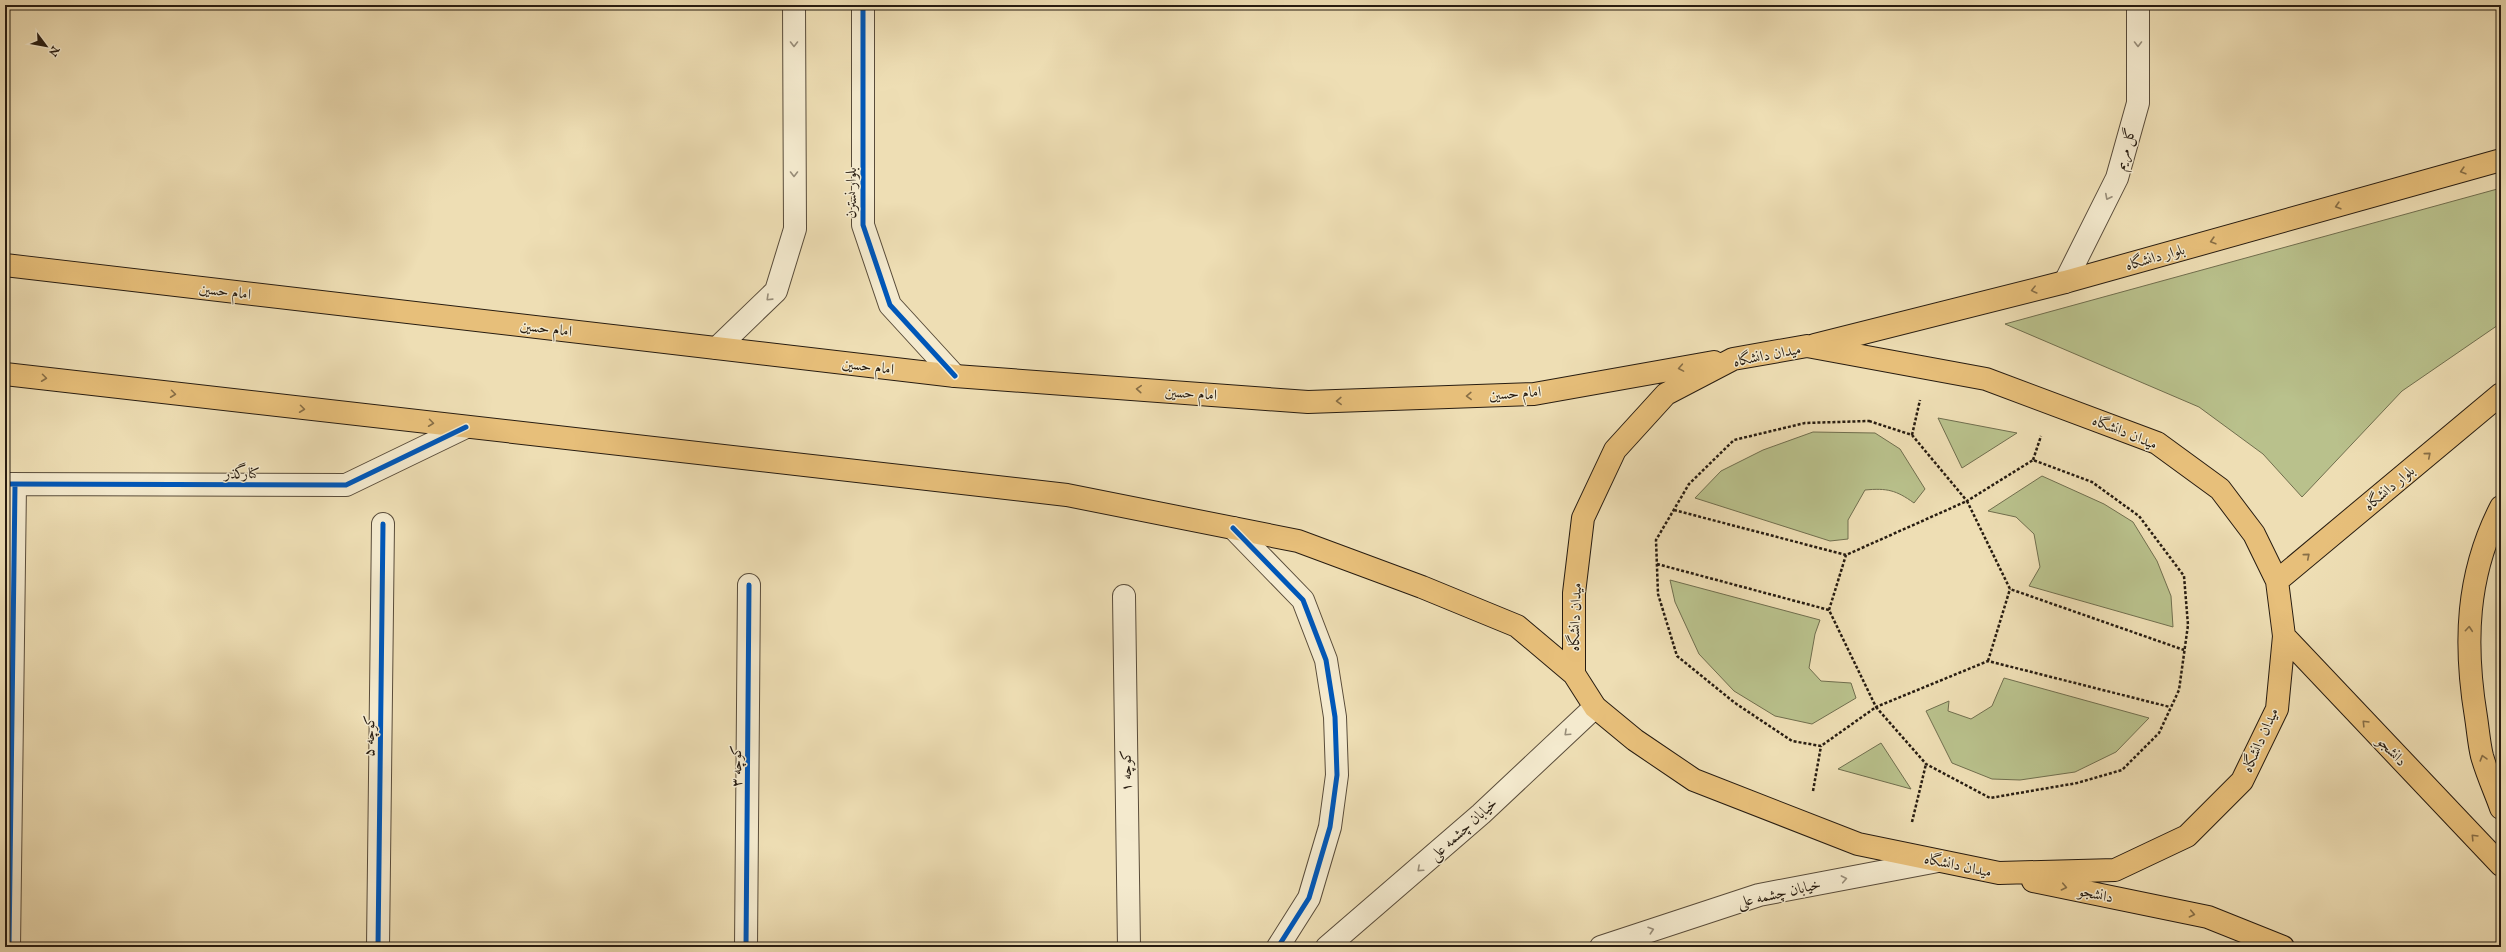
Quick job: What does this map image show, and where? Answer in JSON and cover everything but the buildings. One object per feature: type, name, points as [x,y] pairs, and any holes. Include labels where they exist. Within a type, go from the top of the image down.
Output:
[{"type":"main road","name":"بلوار دانشگاه","points":[[1807,346],[2065,282],[2501,160]]},
{"type":"main road","name":"امام حسین","points":[[5,265],[955,376],[1308,402],[1534,394],[1733,359]]},
{"type":"main road","name":"میدان دانشگاه","points":[[1807,346],[1986,379],[2157,443],[2220,489],[2254,534],[2277,581],[2284,636],[2276,709],[2242,781],[2187,836],[2115,870],[1999,873],[1858,844],[1694,780],[1635,740],[1595,707],[1574,674],[1574,593],[1583,518],[1614,450],[1666,394],[1733,359],[1807,346]]},
{"type":"main road","points":[[5,374],[1067,496],[1298,541],[1422,586],[1517,626],[1574,674]]},
{"type":"main road","name":"بلوار دانشگاه","points":[[2277,581],[2501,394]]},
{"type":"main road","points":[[2501,507],[2493,522],[2475,579],[2468,633],[2472,696],[2482,756],[2501,808]]},
{"type":"main road","name":"دانشجو","points":[[2284,636],[2501,865]]},
{"type":"main road","name":"دانشجو","points":[[1999,873],[2208,917],[2283,947]]},
{"type":"street","points":[[717,348],[776,291],[794,229],[794,5]]},
{"type":"street","name":"بلوار نسترن","points":[[863,5],[863,226],[890,305],[955,376]]},
{"type":"street","name":"گل مریم","points":[[2065,282],[2117,178],[2138,104],[2138,5]]},
{"type":"street","name":"کنارگذر","points":[[10,485],[346,485],[466,427]]},
{"type":"street","points":[[9,947],[10,485]]},
{"type":"street","name":"کوچه ۵","points":[[378,947],[383,524]]},
{"type":"street","points":[[1233,528],[1303,600],[1326,660],[1335,717],[1337,775],[1330,827],[1308,898],[1278,947]]},
{"type":"street","name":"کوچه ۳","points":[[746,947],[749,585]]},
{"type":"street","name":"کوچه ۱","points":[[1124,596],[1129,947]]},
{"type":"street","name":"خیابان چشمه علی","points":[[1327,947],[1475,819],[1595,707]]},
{"type":"street","name":"خیابان چشمه علی","points":[[1601,947],[1760,896],[1938,861]]},
{"type":"path","points":[[1821,746],[1792,741],[1735,703],[1677,656],[1658,594],[1656,540],[1689,484],[1734,440],[1805,423],[1870,421],[1912,435],[1967,501],[2010,589],[1988,661]]},
{"type":"path","points":[[1674,510],[1846,555],[1967,501],[2033,460],[2092,482],[2139,516],[2184,576],[2188,625],[2178,690],[2159,733],[2122,770],[2077,783],[1990,798],[1926,764],[1876,707],[1828,610],[1846,555]]},
{"type":"path","points":[[1657,564],[1828,610]]},
{"type":"path","points":[[2010,589],[2184,650]]},
{"type":"path","points":[[1807,825],[1821,746],[1876,707],[1988,661],[2170,707]]},
{"type":"path","points":[[1904,854],[1926,764]]},
{"type":"green space","points":[[2501,188],[2501,323],[2402,391],[2302,497],[2263,454],[2199,407],[2005,324]]},
{"type":"green space","points":[[1938,418],[2017,433],[1962,468]]},
{"type":"green space","points":[[1813,432],[1875,433],[1900,449],[1925,489],[1914,503],[1902,495],[1891,491],[1879,489],[1865,490],[1848,520],[1848,539],[1830,541],[1695,498],[1721,471],[1763,450]]},
{"type":"green space","points":[[2042,476],[2104,504],[2133,522],[2157,561],[2171,596],[2173,627],[2029,586],[2040,567],[2034,534],[2016,517],[1988,511]]},
{"type":"green space","points":[[1670,580],[1820,620],[1815,634],[1809,668],[1821,681],[1851,683],[1856,698],[1812,724],[1775,716],[1734,691],[1699,654],[1675,602]]},
{"type":"green space","points":[[2004,678],[2149,718],[2116,752],[2075,772],[2020,780],[1992,779],[1952,763],[1926,711],[1949,701],[1948,711],[1971,719],[1992,706]]},
{"type":"green space","points":[[1881,743],[1911,789],[1838,769]]},
{"type":"cycle path","points":[[863,5],[863,225],[890,305],[955,376]]},
{"type":"cycle path","points":[[5,484],[346,485],[466,427]]},
{"type":"cycle path","points":[[9,947],[15,485]]},
{"type":"cycle path","points":[[378,947],[383,524]]},
{"type":"cycle path","points":[[1233,528],[1303,600],[1326,660],[1335,717],[1337,775],[1330,827],[1309,898],[1278,947]]},
{"type":"cycle path","points":[[746,947],[749,585]]}]
